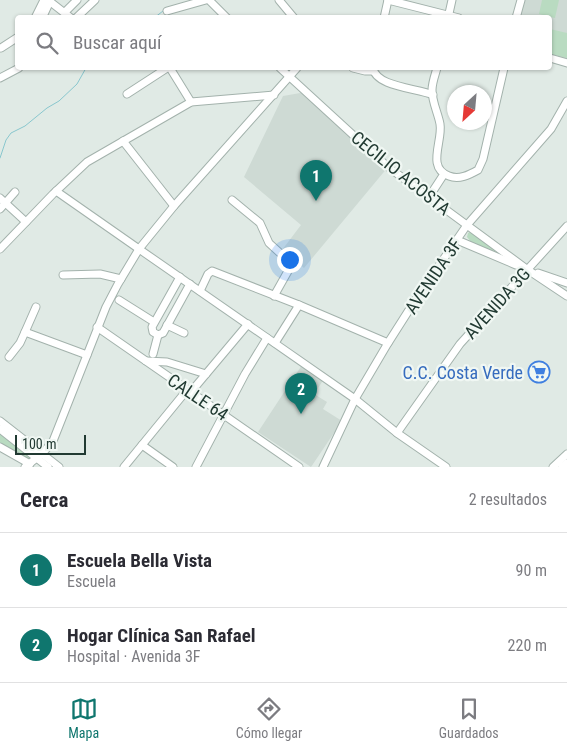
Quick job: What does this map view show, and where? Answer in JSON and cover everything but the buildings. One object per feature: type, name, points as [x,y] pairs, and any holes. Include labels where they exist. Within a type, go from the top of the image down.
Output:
[{"type":"street","points":[[42,15],[47,0],[68,15]]},
{"type":"street","points":[[65,12],[77,0]]},
{"type":"street","points":[[79,15],[95,0]]},
{"type":"street","points":[[167,11],[208,0],[224,15]]},
{"type":"street","points":[[279,0],[292,15]]},
{"type":"street","points":[[385,15],[388,0],[445,15]]},
{"type":"street","points":[[449,15],[452,0]]},
{"type":"street","points":[[517,15],[521,0]]},
{"type":"street","points":[[1,48],[15,38]]},
{"type":"street","points":[[552,59],[567,63]]},
{"type":"street","points":[[0,78],[16,70]]},
{"type":"street","points":[[0,85],[17,70]]},
{"type":"street","points":[[127,94],[165,70]]},
{"type":"street","points":[[169,70],[191,102]]},
{"type":"street","name":"CECILIO ACOSTA","points":[[282,70],[388,166],[528,270],[567,296]]},
{"type":"street","points":[[0,447],[28,465],[53,441],[97,327],[121,279],[140,249],[174,206],[295,70]]},
{"type":"street","points":[[374,70],[382,80],[433,95]]},
{"type":"street","points":[[437,70],[432,89],[440,124],[436,163],[439,169],[448,176],[460,177],[478,170],[483,159],[504,70]]},
{"type":"street","points":[[0,249],[56,190],[87,162],[191,102],[274,95]]},
{"type":"street","name":"AVENIDA 3F","points":[[323,467],[355,399],[388,343],[467,225],[551,129],[567,101]]},
{"type":"street","points":[[123,141],[174,206]]},
{"type":"street","points":[[429,197],[448,176]]},
{"type":"street","points":[[56,190],[355,399],[397,433],[446,467]]},
{"type":"street","points":[[0,209],[3,200],[15,192]]},
{"type":"street","points":[[3,200],[26,222]]},
{"type":"street","points":[[232,200],[260,223],[270,242],[292,264],[274,296]]},
{"type":"street","name":"AVENIDA 3G","points":[[397,433],[460,344],[567,226]]},
{"type":"street","points":[[457,240],[528,270]]},
{"type":"street","name":"CECILIO ACOSTA","points":[[528,270],[567,283]]},
{"type":"street","points":[[200,291],[208,274],[212,272],[299,305],[388,343]]},
{"type":"street","points":[[63,275],[100,274],[121,279]]},
{"type":"street","points":[[158,335],[152,330],[154,322],[180,277]]},
{"type":"street","points":[[153,354],[158,335],[163,333],[190,284]]},
{"type":"street","points":[[119,300],[154,322]]},
{"type":"street","points":[[275,343],[299,305]]},
{"type":"street","points":[[9,357],[20,343],[36,307]]},
{"type":"street","points":[[124,467],[248,324]]},
{"type":"street","points":[[167,325],[184,333]]},
{"type":"street","name":"CALLE 64","points":[[97,327],[299,467]]},
{"type":"street","points":[[25,332],[87,355]]},
{"type":"street","points":[[196,467],[223,414],[268,338]]},
{"type":"street","points":[[145,360],[168,362],[206,374]]},
{"type":"street","points":[[0,420],[39,456],[48,467]]},
{"type":"street","points":[[0,429],[39,456],[59,467]]},
{"type":"street","points":[[142,445],[173,467]]},
{"type":"street","points":[[553,467],[567,454]]},
{"type":"street","points":[[562,467],[567,463]]},
{"type":"shaded area","points":[[524,0],[567,0],[567,60],[552,56],[552,15],[520,15]]},
{"type":"shaded area","points":[[306,92],[388,167],[304,268],[282,250],[301,225],[244,177],[283,96]]},
{"type":"shaded area","points":[[302,365],[324,379],[314,394],[327,402],[323,409],[342,421],[311,467],[258,432]]},
{"type":"green space","points":[[542,0],[559,0],[555,18],[552,17],[552,15],[539,14]]},
{"type":"green space","points":[[552,29],[567,33],[567,58],[552,54]]},
{"type":"green space","points":[[470,232],[512,260],[471,242],[467,237]]},
{"type":"green space","points":[[0,432],[31,456],[28,459],[0,444]]},
{"type":"waterway","points":[[158,15],[163,11]]},
{"type":"waterway","points":[[0,158],[6,140],[11,133],[25,126],[59,101],[77,84],[85,70]]},
{"type":"place","name":"Escuela Bella Vista","points":[[316,201]]},
{"type":"place","name":"C.C. Costa Verde","points":[[539,372]]},
{"type":"place","name":"Hogar Clínica San Rafael","points":[[301,414]]}]
